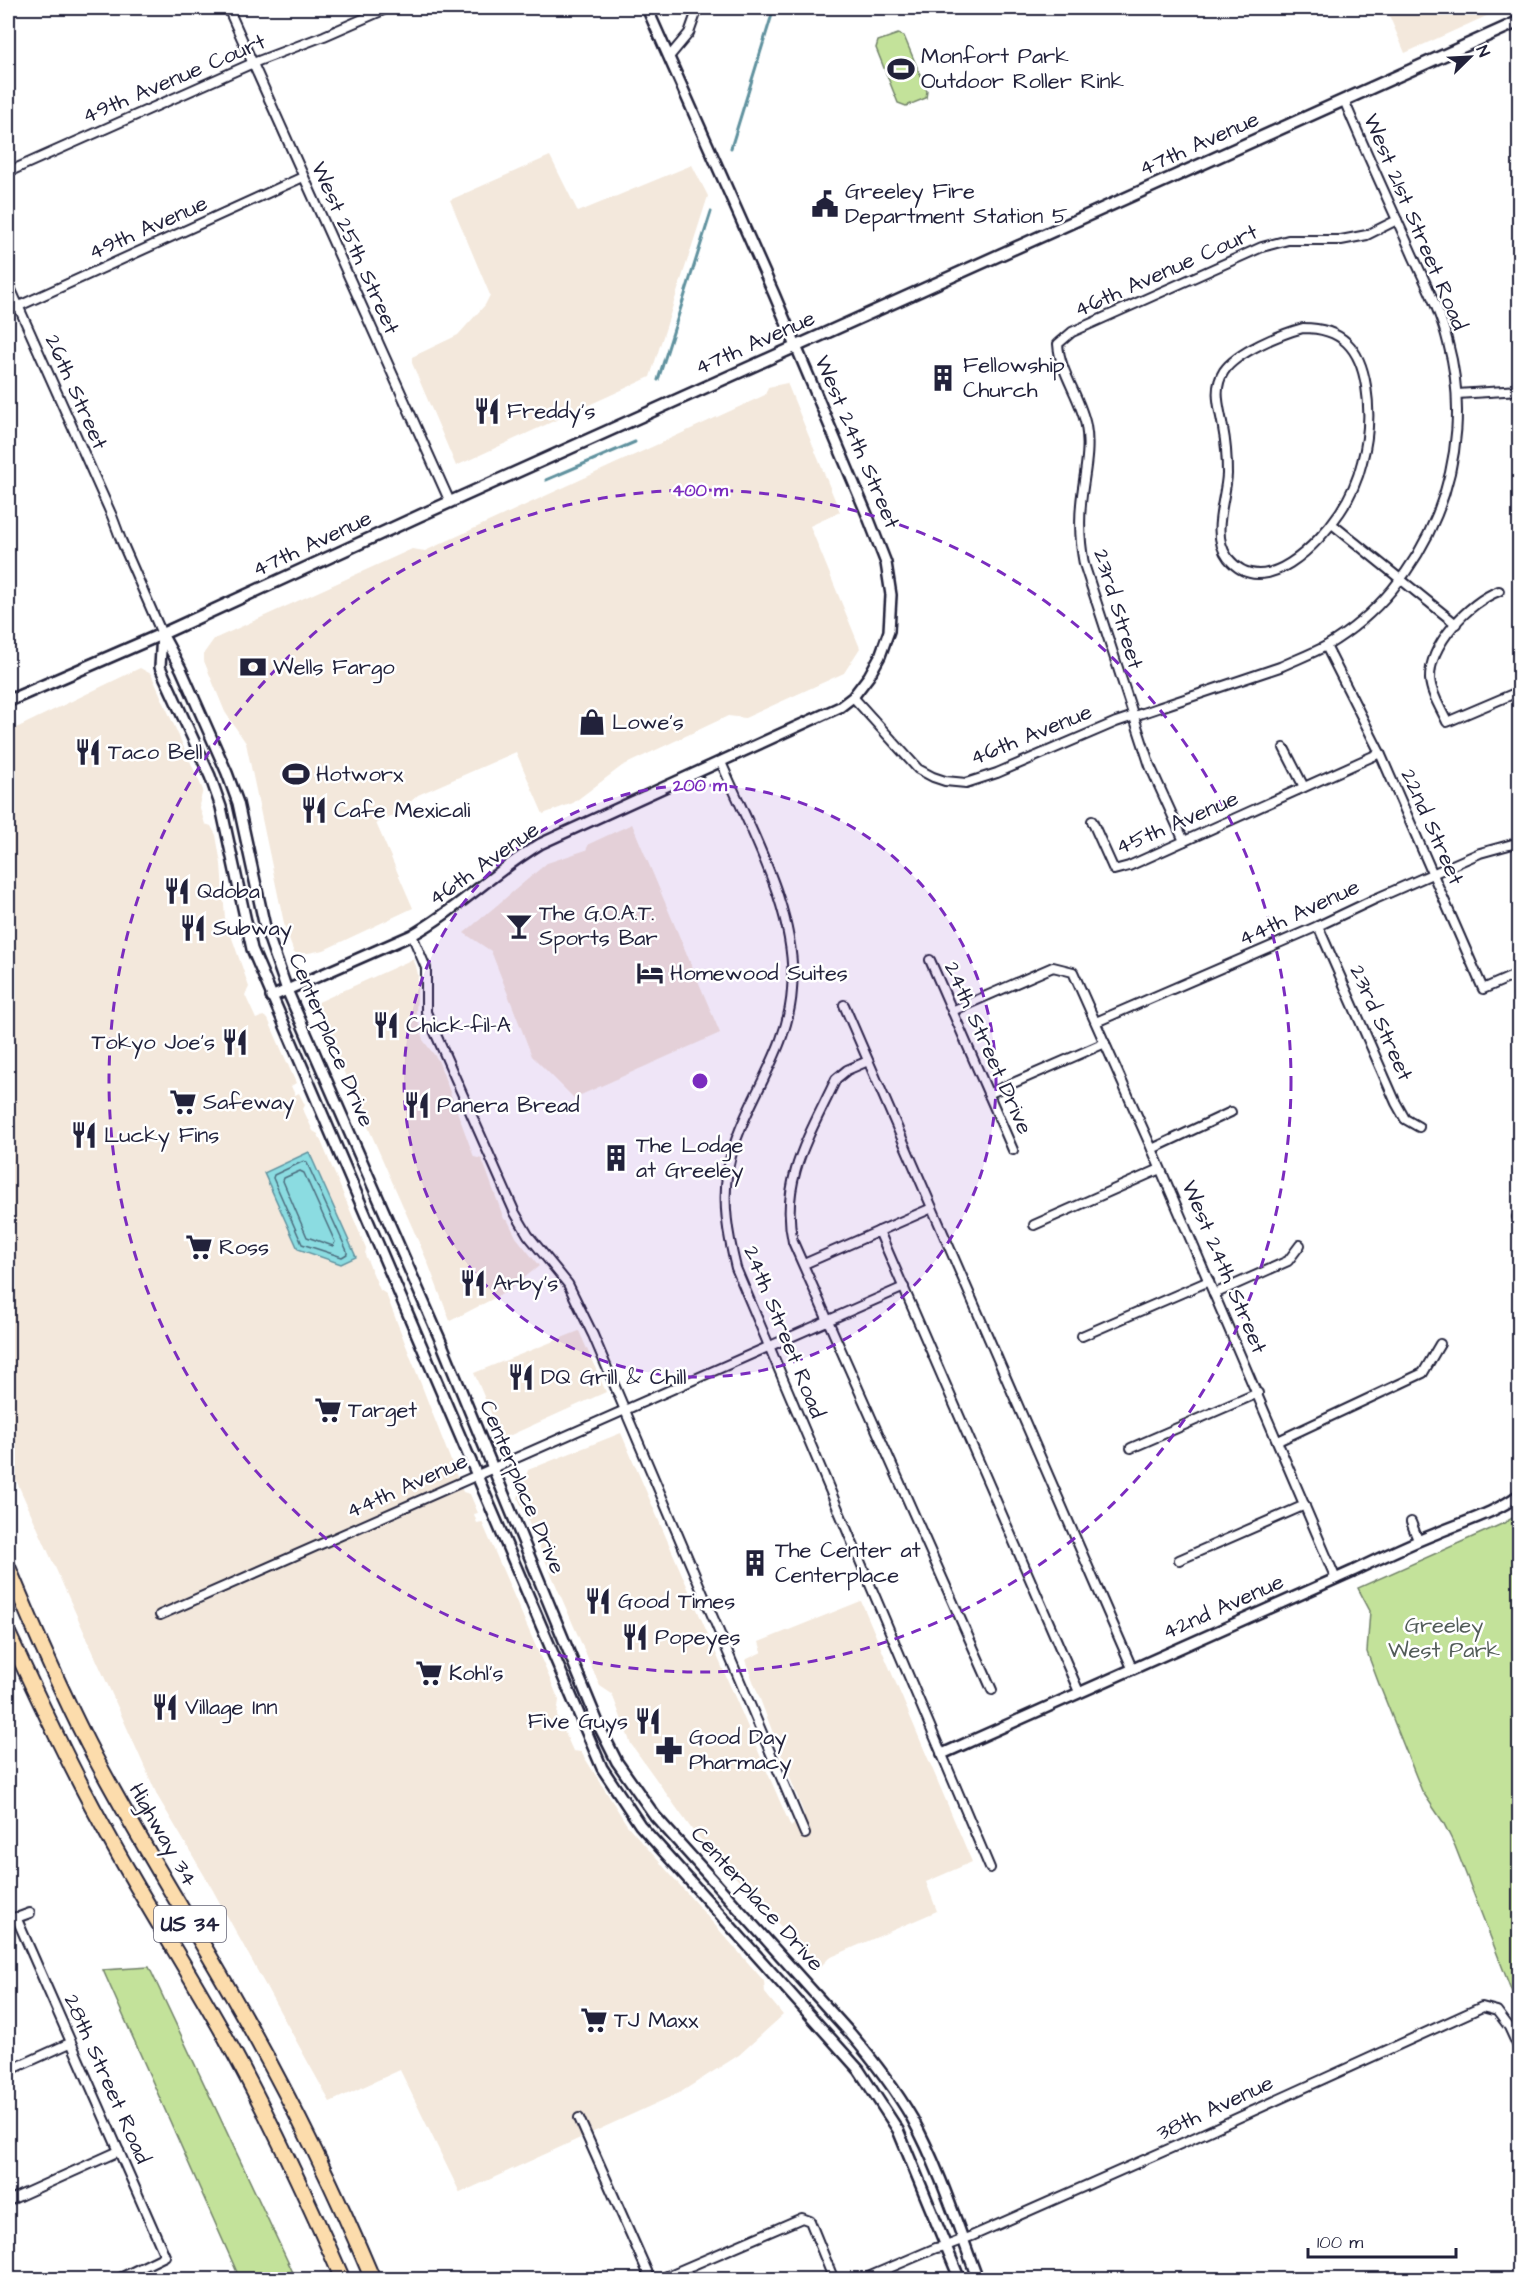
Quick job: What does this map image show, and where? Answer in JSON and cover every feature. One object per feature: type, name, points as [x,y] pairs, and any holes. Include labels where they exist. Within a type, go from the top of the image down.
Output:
[{"type":"highway","name":"Highway 34","points":[[8,1567],[88,1744],[296,2111],[346,2216],[373,2280]]},
{"type":"highway","name":"Highway 34","points":[[8,1633],[45,1714],[109,1837],[226,2038],[272,2127],[343,2280]]},
{"type":"highway","points":[[171,1943],[194,1930]]},
{"type":"main road","name":"47th Avenue","points":[[8,701],[162,634],[795,346],[1520,21]]},
{"type":"street","name":"West 25th Street","points":[[228,8],[450,502]]},
{"type":"street","name":"49th Avenue Court","points":[[8,172],[253,63],[388,8]]},
{"type":"street","name":"West 24th Street","points":[[647,8],[795,346],[886,562],[891,595],[889,631],[880,656],[853,696]]},
{"type":"street","points":[[669,57],[689,33],[698,8]]},
{"type":"street","name":"West 21st Street Road","points":[[1344,100],[1439,315],[1454,368],[1457,394]]},
{"type":"street","name":"49th Avenue","points":[[8,312],[303,177]]},
{"type":"street","name":"46th Avenue Court","points":[[1058,344],[1072,332],[1262,247],[1288,240],[1341,240],[1358,237],[1397,220]]},
{"type":"street","name":"26th Street","points":[[8,283],[154,615]]},
{"type":"street","points":[[1303,328],[1330,332],[1346,341],[1361,364],[1368,396],[1369,419],[1362,463],[1346,503],[1332,524],[1301,556],[1284,567],[1265,574],[1245,571],[1236,565],[1224,551],[1220,541],[1227,473],[1225,438],[1217,399],[1220,380],[1236,358],[1303,328]]},
{"type":"street","name":"23rd Street","points":[[1058,344],[1059,358],[1073,387],[1086,427],[1086,458],[1079,539],[1084,564],[1150,766],[1184,841]]},
{"type":"street","points":[[1457,394],[1520,390]]},
{"type":"street","name":"46th Avenue","points":[[271,997],[411,935],[445,915],[497,873],[540,844],[840,707],[853,696],[918,768],[945,781],[966,783],[997,773],[1133,716],[1280,667],[1326,646],[1370,613],[1400,580],[1427,536],[1440,509],[1448,482],[1457,431],[1457,394]]},
{"type":"street","points":[[1332,524],[1455,624]]},
{"type":"street","points":[[1499,591],[1478,601],[1455,624],[1438,649],[1431,668],[1431,685],[1448,722],[1520,691]]},
{"type":"street","name":"Centerplace Drive","points":[[154,615],[181,669],[231,783],[251,857],[265,927],[287,990],[406,1260],[601,1730],[617,1762],[655,1816],[880,2069],[913,2121],[978,2280]]},
{"type":"street","name":"Centerplace Drive","points":[[162,634],[160,667],[210,776],[221,807],[252,949],[602,1768],[640,1825],[859,2070],[898,2130],[960,2280]]},
{"type":"street","name":"22nd Street","points":[[1326,646],[1380,753],[1483,989],[1520,973]]},
{"type":"street","points":[[1284,748],[1304,787]]},
{"type":"street","name":"45th Avenue","points":[[1092,821],[1114,870],[1129,867],[1380,753]]},
{"type":"street","name":"24th Street Road","points":[[721,762],[780,900],[789,932],[793,960],[792,991],[788,1015],[778,1048],[737,1138],[728,1168],[725,1202],[728,1234],[736,1268],[990,1868]]},
{"type":"street","name":"44th Avenue","points":[[1096,1022],[1480,853],[1520,842]]},
{"type":"street","name":"23rd Street","points":[[1318,926],[1396,1103],[1405,1119],[1419,1127]]},
{"type":"street","points":[[411,935],[426,968],[426,1012],[510,1201],[528,1235],[568,1284],[593,1335],[805,1834]]},
{"type":"street","name":"24th Street Drive","points":[[930,960],[1012,1150]]},
{"type":"street","name":"West 24th Street","points":[[952,1011],[1053,967],[1073,972],[1152,1149],[1336,1579]]},
{"type":"street","points":[[844,1005],[1132,1668]]},
{"type":"street","points":[[988,1094],[1105,1043]]},
{"type":"street","points":[[868,1061],[848,1070],[836,1079],[796,1164],[789,1206],[794,1242],[992,1690]]},
{"type":"street","points":[[1152,1149],[1231,1112]]},
{"type":"street","points":[[1034,1225],[1160,1169]]},
{"type":"street","points":[[804,1264],[932,1208]]},
{"type":"street","points":[[879,1231],[1079,1692]]},
{"type":"street","points":[[1214,1294],[1288,1261],[1300,1245]]},
{"type":"street","points":[[1083,1336],[1209,1281]]},
{"type":"street","name":"44th Avenue","points":[[160,1615],[904,1287]]},
{"type":"street","points":[[1278,1441],[1423,1373],[1440,1344]]},
{"type":"street","points":[[1131,1448],[1257,1393]]},
{"type":"street","name":"42nd Avenue","points":[[942,1754],[1336,1579],[1418,1540],[1495,1509],[1520,1494]]},
{"type":"street","points":[[1179,1560],[1305,1505]]},
{"type":"street","points":[[1411,1522],[1418,1540]]},
{"type":"street","points":[[12,1919],[30,1913]]},
{"type":"street","name":"28th Street Road","points":[[12,1919],[165,2256],[116,2280]]},
{"type":"street","name":"38th Avenue","points":[[861,2280],[936,2248],[963,2240],[1146,2160],[1482,2007],[1497,2011],[1509,2027],[1520,2051]]},
{"type":"street","points":[[8,2071],[70,2043]]},
{"type":"street","points":[[579,2118],[651,2280]]},
{"type":"street","points":[[8,2201],[119,2151]]},
{"type":"street","points":[[658,2280],[802,2218],[810,2221],[834,2280]]},
{"type":"shaded area","points":[[1386,8],[1504,8],[1405,53]]},
{"type":"shaded area","points":[[550,156],[578,212],[692,165],[708,196],[650,377],[456,466],[412,363],[412,357],[458,335],[485,305],[490,295],[450,200]]},
{"type":"shaded area","points":[[787,383],[840,512],[810,526],[860,648],[844,673],[745,718],[728,716],[622,766],[573,803],[543,814],[516,752],[418,795],[396,815],[376,823],[413,908],[324,950],[294,953],[285,928],[246,743],[225,712],[204,661],[204,653],[214,639],[412,549],[425,551],[765,395],[768,387]]},
{"type":"shaded area","points":[[140,668],[151,674],[203,790],[199,805],[205,824],[211,826],[216,835],[221,864],[225,918],[249,987],[245,995],[256,1019],[263,1016],[268,1019],[296,1083],[291,1086],[295,1095],[299,1093],[305,1105],[303,1109],[313,1131],[318,1134],[366,1248],[365,1255],[380,1290],[386,1294],[463,1492],[470,1494],[478,1513],[474,1514],[477,1523],[482,1522],[559,1700],[557,1715],[573,1751],[581,1752],[627,1825],[764,1981],[765,1993],[783,2015],[739,2055],[681,2092],[460,2193],[400,2070],[330,2102],[210,1885],[158,1797],[8,1462],[8,732]]},
{"type":"shaded area","points":[[632,824],[720,1033],[574,1098],[532,1056],[491,951],[464,933],[547,863],[586,850],[589,844]]},
{"type":"shaded area","points":[[413,959],[418,975],[416,1013],[423,1040],[438,1060],[474,1157],[482,1159],[504,1219],[508,1221],[516,1237],[539,1266],[508,1291],[450,1321],[428,1263],[314,1004]]},
{"type":"shaded area","points":[[579,1331],[606,1392],[502,1439],[474,1373]]},
{"type":"shaded area","points":[[621,1433],[791,1827],[804,1814],[745,1660],[762,1652],[759,1642],[861,1601],[972,1862],[926,1882],[937,1911],[829,1958],[819,1968],[693,1831],[631,1744],[612,1694],[600,1686],[518,1498],[528,1470]]},
{"type":"green space","name":"Monfort Park Outdoor Roller Rink","points":[[898,34],[904,36],[927,91],[926,98],[906,106],[898,103],[876,48],[878,41]]},
{"type":"green space","name":"Greeley West Park","points":[[1519,1514],[1519,2010],[1455,1846],[1443,1822],[1422,1791],[1379,1684],[1367,1652],[1370,1611],[1358,1588],[1504,1523]]},
{"type":"green space","points":[[149,1967],[296,2279],[240,2279],[103,1970]]},
{"type":"water","points":[[309,1152],[356,1257],[341,1264],[298,1249],[264,1173]]},
{"type":"waterway","points":[[731,148],[774,8]]},
{"type":"waterway","points":[[658,380],[711,212]]},
{"type":"waterway","points":[[546,480],[635,442]]},
{"type":"place","name":"Monfort Park Outdoor Roller Rink","points":[[901,69]]},
{"type":"place","name":"Greeley Fire Department Station 5","points":[[825,204]]},
{"type":"place","name":"Fellowship Church","points":[[943,378]]},
{"type":"place","name":"Freddy's","points":[[487,411]]},
{"type":"place","name":"Wells Fargo","points":[[253,667]]},
{"type":"place","name":"Lowe's","points":[[592,722]]},
{"type":"place","name":"Taco Bell","points":[[88,752]]},
{"type":"place","name":"Hotworx","points":[[296,774]]},
{"type":"place","name":"Cafe Mexicali","points":[[314,810]]},
{"type":"place","name":"Qdoba","points":[[177,891]]},
{"type":"place","name":"The G.O.A.T. Sports Bar","points":[[519,926]]},
{"type":"place","name":"Subway","points":[[193,928]]},
{"type":"place","name":"Homewood Suites","points":[[650,973]]},
{"type":"place","name":"Chick-fil-A","points":[[386,1025]]},
{"type":"place","name":"Tokyo Joe's","points":[[235,1042]]},
{"type":"place","name":"Safeway","points":[[183,1102]]},
{"type":"place","name":"Panera Bread","points":[[417,1105]]},
{"type":"place","name":"Lucky Fins","points":[[84,1135]]},
{"type":"place","name":"The Lodge at Greeley","points":[[616,1158]]},
{"type":"place","name":"Ross","points":[[199,1247]]},
{"type":"place","name":"Arby's","points":[[473,1283]]},
{"type":"place","name":"DQ Grill & Chill","points":[[521,1377]]},
{"type":"place","name":"Target","points":[[328,1410]]},
{"type":"place","name":"The Center at Centerplace","points":[[755,1563]]},
{"type":"place","name":"Good Times","points":[[598,1601]]},
{"type":"place","name":"Popeyes","points":[[635,1637]]},
{"type":"place","name":"Kohl's","points":[[429,1673]]},
{"type":"place","name":"Village Inn","points":[[165,1707]]},
{"type":"place","name":"Five Guys","points":[[648,1721]]},
{"type":"place","name":"Good Day Pharmacy","points":[[669,1750]]},
{"type":"place","name":"TJ Maxx","points":[[594,2020]]}]
